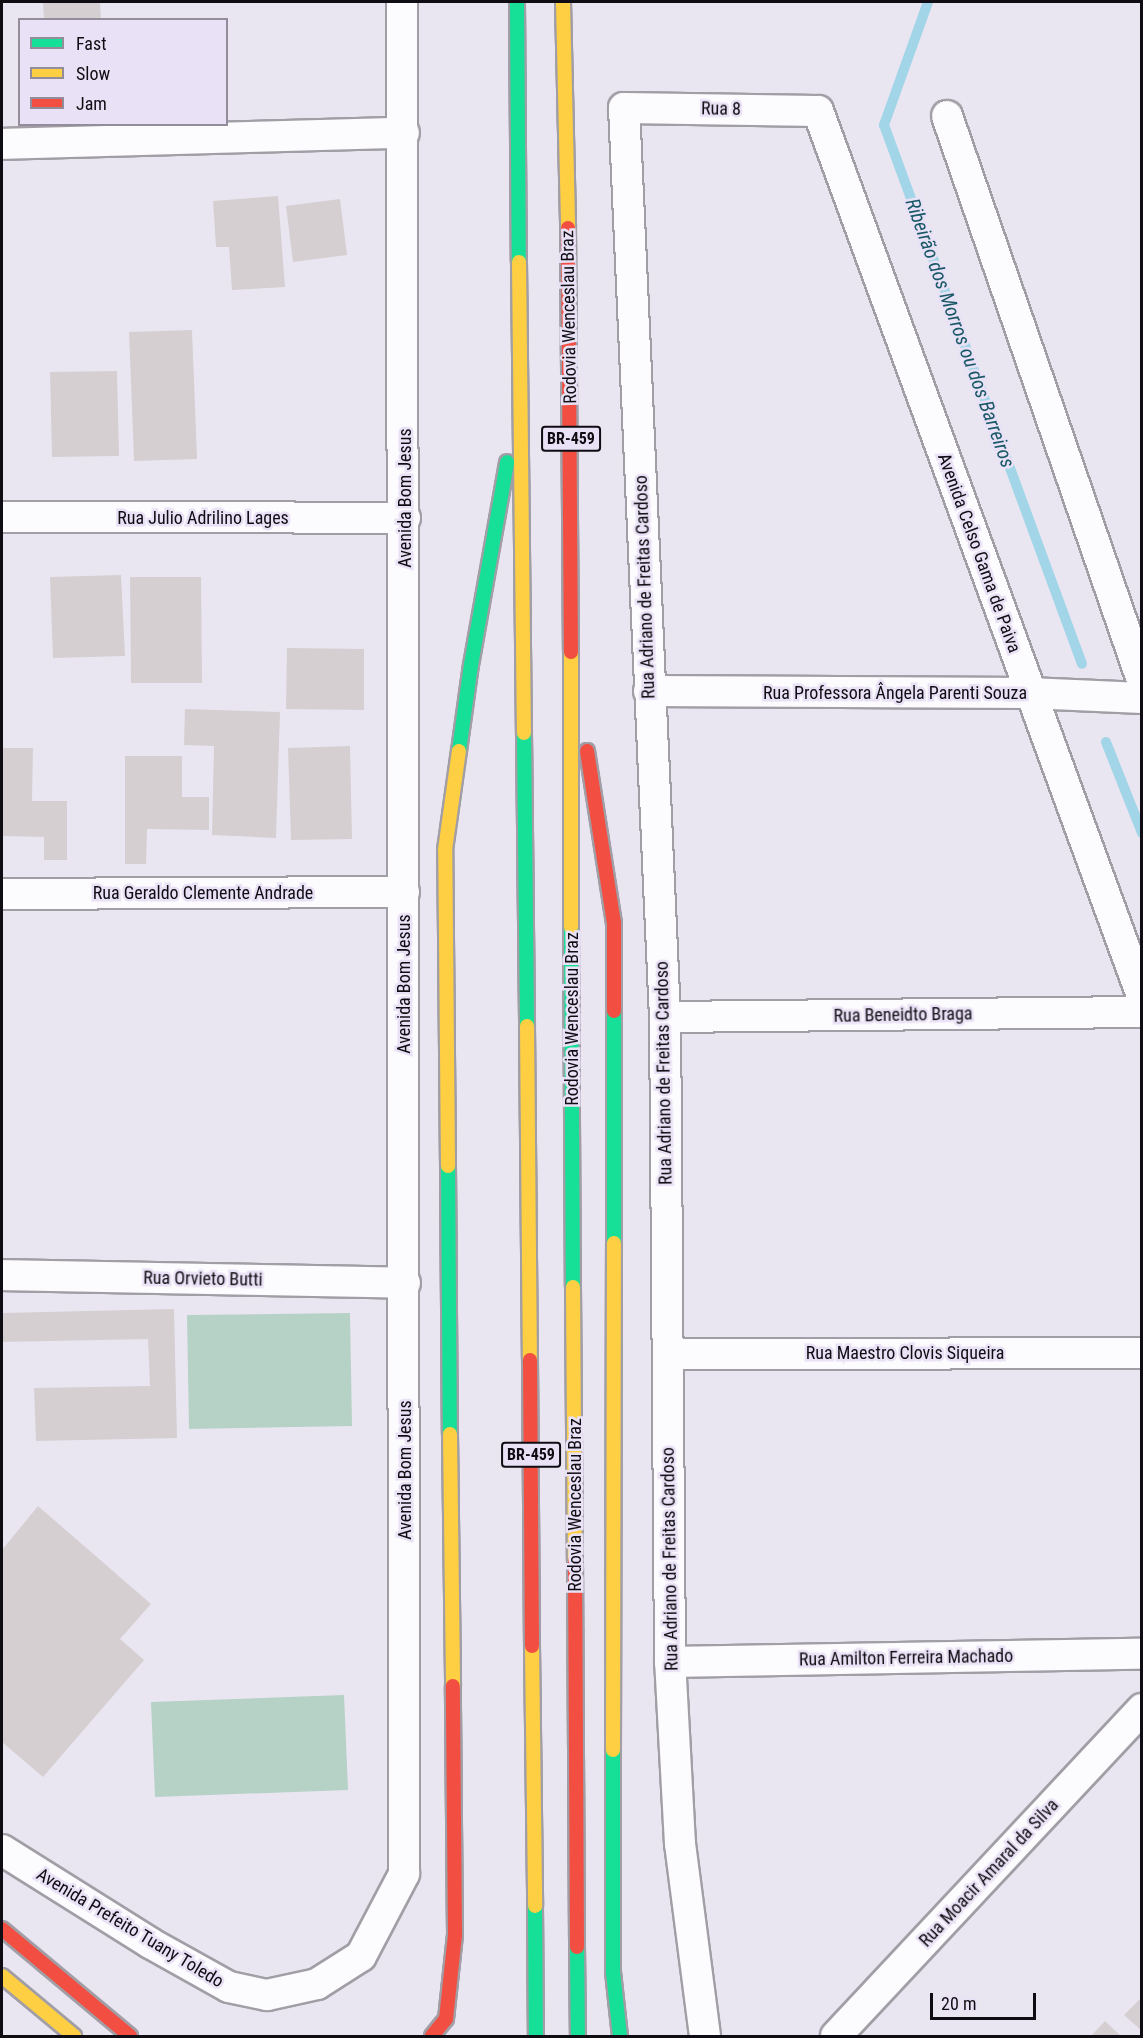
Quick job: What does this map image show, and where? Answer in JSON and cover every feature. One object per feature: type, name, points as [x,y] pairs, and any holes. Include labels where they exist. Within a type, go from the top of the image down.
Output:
[{"type":"main road","name":"BR-459","points":[[517,2],[536,2037]]},
{"type":"main road","name":"Rodovia Wenceslau Braz","points":[[563,2],[571,383],[571,877],[578,2037]]},
{"type":"main road","points":[[571,383],[581,711],[614,923],[613,1972],[621,2037]]},
{"type":"main road","points":[[432,2037],[446,2019],[455,1935],[445,850],[471,665],[521,384]]},
{"type":"main road","points":[[6,1933],[130,2037]]},
{"type":"main road","points":[[2,1976],[74,2037]]},
{"type":"street","name":"Avenida Bom Jesus","points":[[361,1956],[404,1874],[405,518],[402,2]]},
{"type":"street","name":"Rua 8","points":[[624,108],[818,111]]},
{"type":"street","name":"Rua Adriano de Freitas Cardoso","points":[[624,108],[665,1017],[670,1662],[680,1844],[705,2037]]},
{"type":"street","name":"Avenida Celso Gama de Paiva","points":[[818,111],[1029,693],[1142,996]]},
{"type":"street","points":[[947,116],[1142,680]]},
{"type":"street","points":[[2,144],[404,133]]},
{"type":"street","name":"Rua Julio Adrilino Lages","points":[[2,517],[405,518]]},
{"type":"street","name":"Rua Professora Ângela Parenti Souza","points":[[649,691],[1029,693],[1142,698]]},
{"type":"street","name":"Rua Geraldo Clemente Andrade","points":[[2,894],[404,891]]},
{"type":"street","name":"Rua Beneidto Braga","points":[[665,1017],[1142,1012]]},
{"type":"street","name":"Rua Orvieto Butti","points":[[2,1275],[405,1283]]},
{"type":"street","name":"Rua Maestro Clovis Siqueira","points":[[668,1354],[1142,1353]]},
{"type":"street","name":"Rua Amilton Ferreira Machado","points":[[670,1662],[1142,1654]]},
{"type":"street","name":"Rua Moacir Amaral da Silva","points":[[836,2037],[1142,1708]]},
{"type":"street","name":"Avenida Prefeito Tuany Toledo","points":[[2,1850],[150,1943],[229,1987],[267,1995],[317,1984],[361,1956]]},
{"type":"green space","points":[[350,1313],[352,1426],[189,1429],[187,1315]]},
{"type":"green space","points":[[344,1695],[348,1790],[155,1797],[151,1702]]},
{"type":"building","points":[[43,2],[100,2],[101,18],[44,18]]},
{"type":"building","points":[[278,196],[285,287],[232,290],[229,247],[216,247],[213,201]]},
{"type":"building","points":[[340,199],[347,255],[293,262],[286,206]]},
{"type":"building","points":[[192,330],[197,459],[134,461],[129,332]]},
{"type":"building","points":[[117,371],[119,456],[52,457],[50,372]]},
{"type":"building","points":[[121,575],[125,656],[53,658],[50,577]]},
{"type":"building","points":[[130,577],[201,577],[202,683],[131,683]]},
{"type":"building","points":[[287,648],[364,649],[364,710],[286,709]]},
{"type":"building","points":[[185,709],[280,712],[276,838],[212,835],[214,746],[184,745]]},
{"type":"building","points":[[350,746],[352,839],[291,840],[288,748]]},
{"type":"building","points":[[2,748],[33,748],[32,801],[67,801],[67,860],[44,860],[44,837],[2,836]]},
{"type":"building","points":[[125,756],[182,756],[182,797],[209,797],[209,830],[147,829],[146,864],[125,864]]},
{"type":"building","points":[[174,1309],[177,1438],[36,1441],[34,1388],[150,1386],[148,1339],[2,1342],[2,1313]]},
{"type":"building","points":[[38,1506],[151,1604],[120,1639],[144,1660],[43,1777],[2,1742],[2,1550]]},
{"type":"building","points":[[1142,1997],[1142,2031],[1124,2015]]},
{"type":"building","points":[[1105,2021],[1121,2036],[1091,2036]]},
{"type":"waterway","name":"Ribeirão dos Morros ou dos Barreiros","points":[[928,2],[884,125],[1082,664]]},
{"type":"waterway","name":"Ribeirão dos Morros ou dos Barreiros","points":[[1106,742],[1142,833]]},
{"type":"traffic: fast","points":[[517,2],[519,262]]},
{"type":"traffic: fast","points":[[459,751],[471,665],[507,462]]},
{"type":"traffic: fast","points":[[524,733],[527,1026]]},
{"type":"traffic: fast","points":[[571,927],[573,1287]]},
{"type":"traffic: fast","points":[[614,1011],[614,1243]]},
{"type":"traffic: fast","points":[[448,1166],[450,1434]]},
{"type":"traffic: fast","points":[[613,1750],[613,1972],[620,2036]]},
{"type":"traffic: fast","points":[[535,1906],[536,2036]]},
{"type":"traffic: fast","points":[[577,1947],[578,2036]]},
{"type":"traffic: slow","points":[[563,2],[568,228]]},
{"type":"traffic: slow","points":[[519,262],[524,733]]},
{"type":"traffic: slow","points":[[571,652],[571,927]]},
{"type":"traffic: slow","points":[[448,1166],[445,850],[459,751]]},
{"type":"traffic: slow","points":[[527,1026],[530,1360]]},
{"type":"traffic: slow","points":[[613,1750],[614,1243]]},
{"type":"traffic: slow","points":[[573,1287],[575,1561]]},
{"type":"traffic: slow","points":[[450,1434],[453,1686]]},
{"type":"traffic: slow","points":[[532,1646],[535,1906]]},
{"type":"traffic: slow","points":[[2,1976],[74,2036]]},
{"type":"traffic: jam","points":[[568,228],[571,652]]},
{"type":"traffic: jam","points":[[587,751],[614,923],[614,1011]]},
{"type":"traffic: jam","points":[[530,1360],[532,1646]]},
{"type":"traffic: jam","points":[[575,1561],[577,1947]]},
{"type":"traffic: jam","points":[[432,2036],[446,2019],[455,1935],[453,1686]]},
{"type":"traffic: jam","points":[[2,1929],[130,2036]]}]
